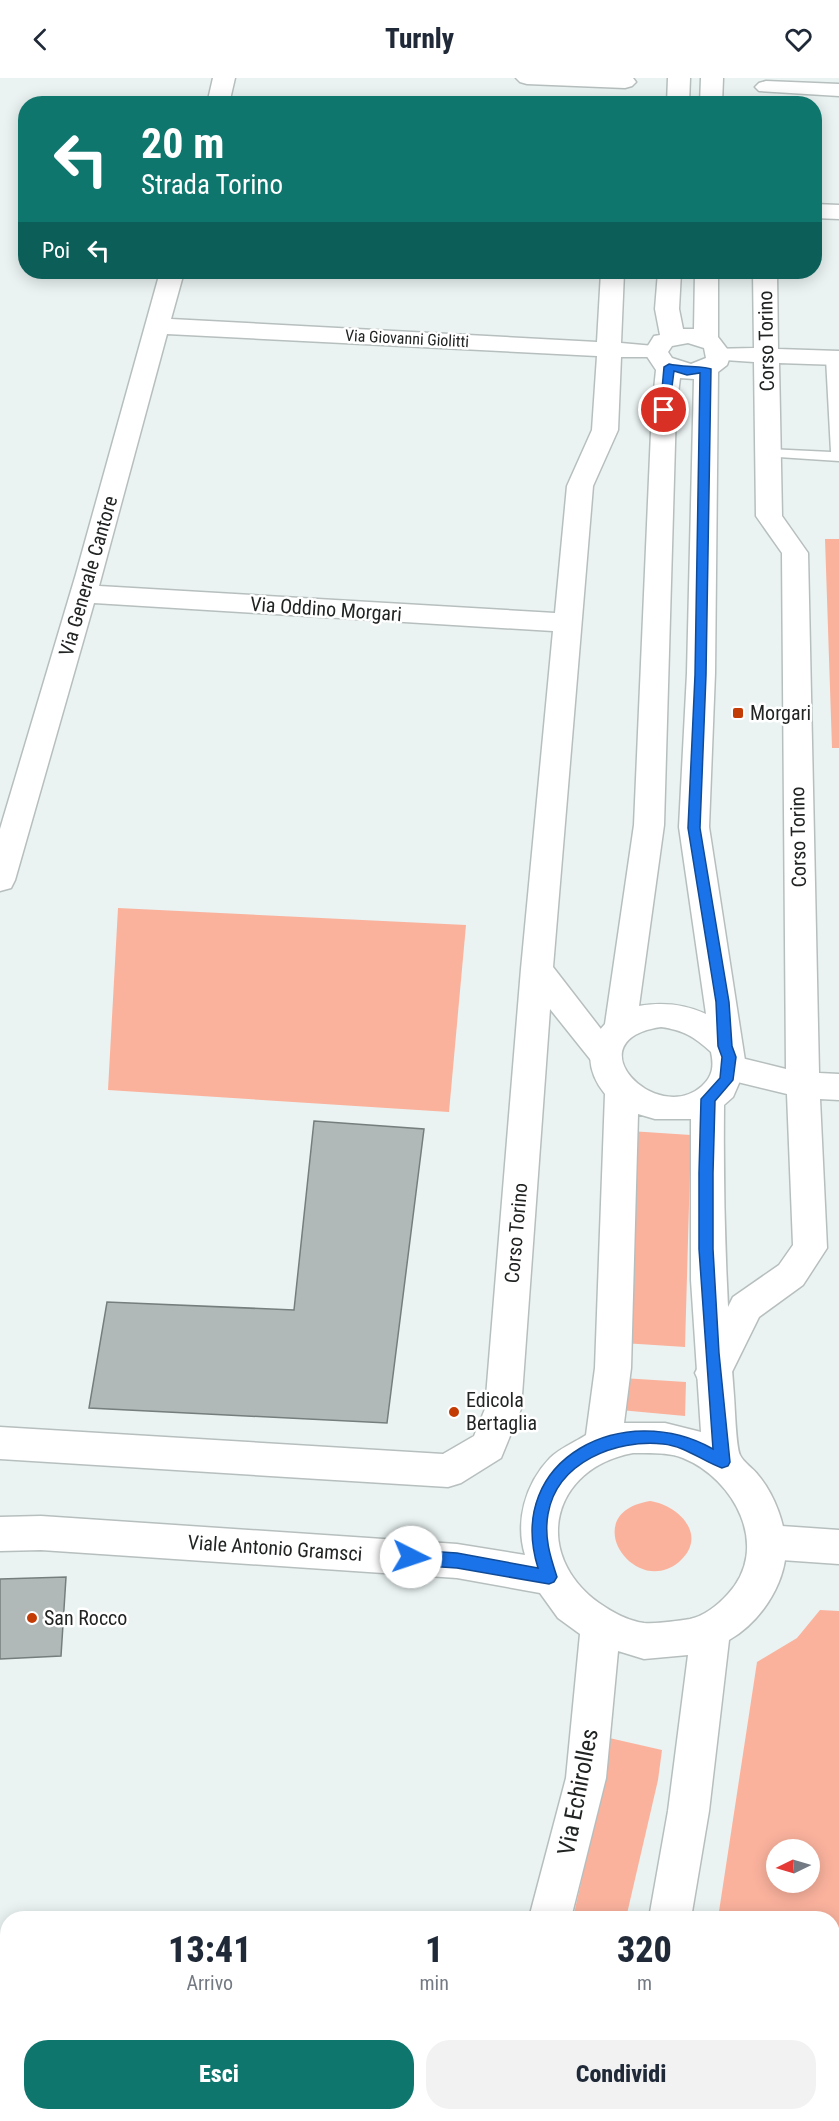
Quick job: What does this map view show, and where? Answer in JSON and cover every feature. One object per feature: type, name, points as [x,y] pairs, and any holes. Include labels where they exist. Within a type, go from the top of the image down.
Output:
[{"type":"street","points":[[220,96],[225,78]]},
{"type":"street","points":[[527,78],[625,80],[624,96]]},
{"type":"street","points":[[678,96],[679,78]]},
{"type":"street","points":[[711,96],[712,78]]},
{"type":"street","points":[[766,89],[839,90]]},
{"type":"street","points":[[822,211],[839,212]]},
{"type":"street","name":"Via Generale Cantore","points":[[0,877],[83,594],[170,279]]},
{"type":"street","name":"Corso Torino","points":[[0,1443],[448,1472],[488,1447],[503,1409],[537,969],[580,486],[605,430],[613,279]]},
{"type":"street","points":[[669,279],[650,825],[613,1041],[612,1080],[622,1091],[637,1101],[664,1107],[692,1106],[708,1099],[726,1080],[727,1057],[722,1002],[694,828],[701,675],[710,354],[707,279]]},
{"type":"street","name":"Corso Torino","points":[[713,1373],[746,1307],[791,1275],[810,1248],[803,1085],[795,553],[769,516],[765,279]]},
{"type":"street","name":"Via Giovanni Giolitti","points":[[158,326],[608,347],[666,352]]},
{"type":"street","points":[[666,352],[689,335],[710,354],[836,358]]},
{"type":"street","points":[[666,352],[687,372],[710,354]]},
{"type":"street","name":"Via Oddino Morgari","points":[[83,594],[569,623]]},
{"type":"street","points":[[537,969],[613,1041]]},
{"type":"street","points":[[613,1041],[636,1018],[656,1013],[677,1014],[697,1020],[714,1031],[727,1057],[803,1085],[839,1088]]},
{"type":"street","points":[[603,1443],[613,1368],[622,1091]]},
{"type":"street","points":[[708,1099],[706,1249],[713,1373],[722,1462]]},
{"type":"street","points":[[633,1437],[665,1437],[695,1446],[722,1462],[740,1478],[754,1497],[763,1519],[766,1542],[764,1569],[753,1594],[734,1616],[710,1631],[674,1641],[636,1640],[600,1628],[579,1614],[562,1597],[549,1577],[539,1545],[540,1513],[552,1483],[574,1460],[603,1443],[633,1437]]},
{"type":"street","name":"Viale Antonio Gramsci","points":[[0,1534],[41,1533],[457,1561],[549,1577]]},
{"type":"street","points":[[766,1542],[839,1547]]},
{"type":"street","name":"Via Echirolles","points":[[552,1911],[586,1778],[600,1628]]},
{"type":"street","points":[[671,1911],[683,1857],[710,1631]]},
{"type":"lane","points":[[768,453],[838,457],[836,358]]},
{"type":"shaded area","points":[[825,539],[839,539],[839,748],[832,748]]},
{"type":"shaded area","points":[[118,908],[466,925],[449,1112],[108,1090]]},
{"type":"shaded area","points":[[630,1131],[691,1135],[685,1347],[623,1343]]},
{"type":"shaded area","points":[[622,1378],[686,1382],[685,1416],[620,1410]]},
{"type":"shaded area","points":[[650,1501],[661,1504],[680,1515],[691,1532],[688,1552],[679,1562],[662,1570],[645,1570],[631,1562],[620,1550],[615,1535],[617,1521],[628,1509]]},
{"type":"shaded area","points":[[820,1610],[839,1611],[839,1911],[719,1911],[757,1662],[797,1638]]},
{"type":"shaded area","points":[[605,1737],[662,1750],[658,1780],[628,1911],[575,1911],[592,1834]]},
{"type":"building","points":[[314,1121],[424,1129],[387,1423],[89,1408],[107,1302],[294,1310]]},
{"type":"building","name":"San Rocco","points":[[66,1577],[61,1656],[0,1659],[0,1579]]},
{"type":"place","name":"Morgari","points":[[738,713]]},
{"type":"place","name":"Edicola Bertaglia","points":[[454,1412]]},
{"type":"place","name":"San Rocco","points":[[32,1618]]},
{"type":"route","points":[[411,1557],[457,1561],[549,1577],[539,1545],[540,1513],[552,1483],[574,1460],[603,1443],[633,1437],[665,1437],[695,1446],[722,1462],[713,1373],[706,1249],[706,1173],[708,1099],[726,1080],[729,1057],[725,1046],[722,1002],[694,828],[701,675],[706,369],[687,372],[669,367],[664,410]]}]
